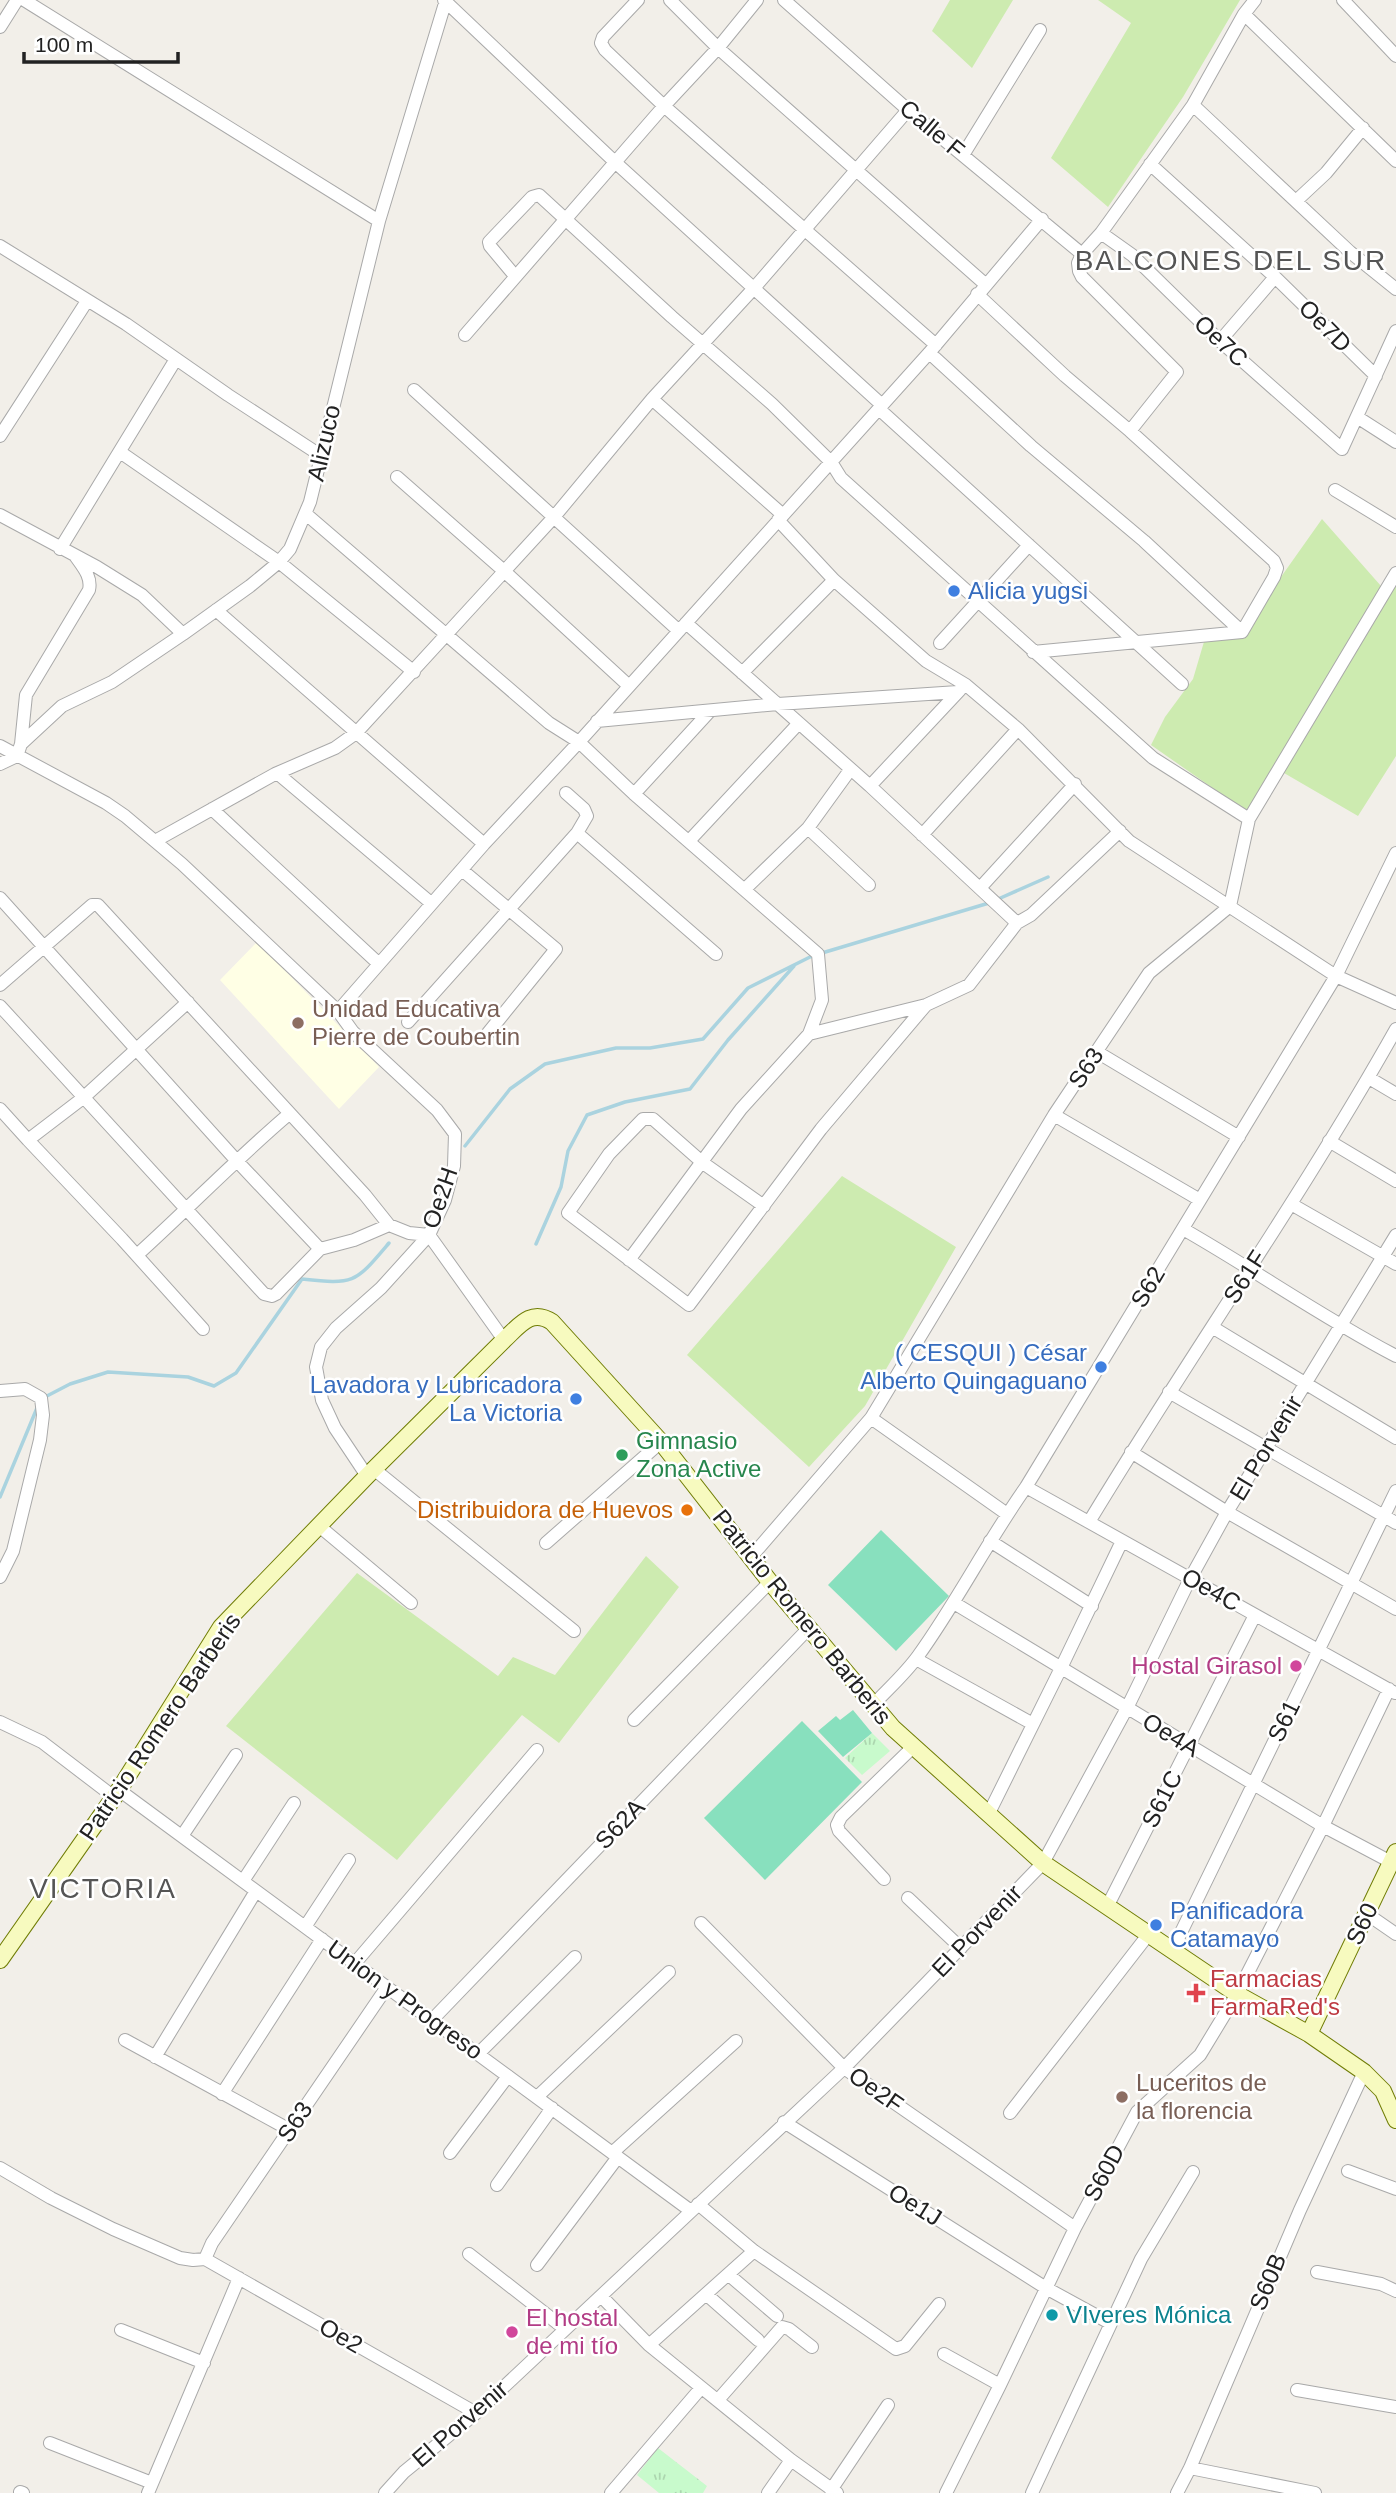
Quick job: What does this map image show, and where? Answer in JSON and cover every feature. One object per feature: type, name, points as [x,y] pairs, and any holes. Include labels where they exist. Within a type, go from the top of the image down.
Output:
[{"type":"street","points":[[0,27],[17,0]]},
{"type":"street","points":[[24,0],[379,221]]},
{"type":"street","points":[[445,0],[615,163],[755,288],[1029,545],[1182,684]]},
{"type":"street","name":"Alizuco","points":[[0,764],[19,750],[62,706],[112,682],[183,634],[279,562],[290,548],[306,514],[379,221],[445,0]]},
{"type":"street","points":[[638,0],[603,37],[601,43],[605,50],[664,106],[805,229],[936,351],[1031,446],[1144,541],[1242,632]]},
{"type":"street","points":[[670,0],[718,48],[857,171],[981,289],[1065,376],[1130,430],[1273,561],[1277,568],[1274,577],[1242,632]]},
{"type":"street","points":[[465,335],[514,276],[718,48],[757,0]]},
{"type":"street","name":"Calle F","points":[[784,0],[908,110],[1082,254]]},
{"type":"street","points":[[1130,430],[1177,372],[1082,277],[1079,263],[1082,254],[1101,233],[1193,105],[1244,14],[1255,0]]},
{"type":"street","points":[[1350,2],[1396,56]]},
{"type":"street","points":[[1244,14],[1396,162]]},
{"type":"street","points":[[963,155],[1040,30]]},
{"type":"street","points":[[1193,105],[1350,252],[1396,289]]},
{"type":"street","points":[[155,841],[277,773],[335,748],[356,733],[554,517],[652,399],[755,288],[908,110]]},
{"type":"street","points":[[1296,201],[1326,173],[1363,128]]},
{"type":"street","name":"Oe7D","points":[[1150,164],[1275,277],[1376,376]]},
{"type":"street","points":[[514,276],[490,246],[491,239],[535,195],[539,195],[772,404],[831,462],[841,478],[1153,758],[1249,819]]},
{"type":"street","points":[[338,1011],[431,903],[780,517],[936,351],[981,289],[1042,219]]},
{"type":"street","name":"Oe7C","points":[[1101,233],[1132,255],[1220,341],[1342,449],[1357,417]]},
{"type":"street","points":[[0,246],[320,454]]},
{"type":"street","points":[[1220,341],[1275,277]]},
{"type":"street","points":[[0,436],[87,301]]},
{"type":"street","points":[[1396,331],[1391,359],[1376,376],[1357,417],[1396,442]]},
{"type":"street","points":[[60,549],[176,359]]},
{"type":"street","points":[[414,390],[554,517],[778,704],[1017,923]]},
{"type":"street","points":[[652,399],[780,517],[834,580],[926,661],[1018,729],[1129,841],[1336,976],[1396,1003]]},
{"type":"street","points":[[120,452],[279,562],[414,672]]},
{"type":"street","points":[[397,477],[629,686]]},
{"type":"street","points":[[1335,490],[1396,527]]},
{"type":"street","points":[[306,514],[549,723],[579,742],[634,794],[818,954],[822,1000],[814,1027],[741,1109],[629,1260]]},
{"type":"street","points":[[2,521],[76,556],[142,595],[183,634]]},
{"type":"street","points":[[940,643],[1029,545]]},
{"type":"street","points":[[19,750],[26,695],[89,590],[87,575],[76,556]]},
{"type":"street","points":[[1230,905],[1249,819],[1396,573]]},
{"type":"street","points":[[742,673],[834,580]]},
{"type":"street","points":[[216,610],[484,844]]},
{"type":"street","points":[[1033,652],[1242,632]]},
{"type":"street","points":[[597,721],[962,688]]},
{"type":"street","points":[[870,786],[962,688]]},
{"type":"street","points":[[634,794],[710,711]]},
{"type":"street","points":[[689,841],[799,723]]},
{"type":"street","points":[[922,835],[1018,729]]},
{"type":"street","name":"Oe2H","points":[[0,746],[19,750],[106,803],[155,841],[338,1011],[354,1032],[436,1110],[455,1134],[454,1166],[448,1189],[429,1235],[382,1288],[336,1328],[321,1347],[316,1367],[322,1400],[335,1428],[371,1473],[574,1631]]},
{"type":"street","points":[[745,889],[808,828],[850,770]]},
{"type":"street","points":[[277,773],[431,903]]},
{"type":"street","points":[[980,888],[1075,785]]},
{"type":"street","points":[[408,1021],[577,832],[587,816],[584,809],[566,793]]},
{"type":"street","points":[[212,809],[378,963]]},
{"type":"street","points":[[808,828],[869,885]]},
{"type":"street","points":[[809,1034],[926,1005],[969,985],[1017,923],[1031,915],[1120,831]]},
{"type":"street","points":[[577,832],[716,954]]},
{"type":"street","name":"S62","points":[[874,1704],[916,1659],[1026,1487],[1336,976],[1396,853]]},
{"type":"street","points":[[462,870],[556,949],[488,1033]]},
{"type":"street","points":[[0,898],[236,1160],[320,1249]]},
{"type":"street","points":[[0,985],[93,905],[98,905],[365,1195],[389,1225],[409,1233],[429,1235],[504,1340]]},
{"type":"street","name":"S63","points":[[751,1557],[871,1418],[1054,1115],[1149,973],[1230,905]]},
{"type":"street","points":[[29,1140],[83,1098],[188,1002]]},
{"type":"street","points":[[764,1206],[703,1163],[653,1119],[643,1119],[609,1154],[568,1213],[688,1305],[764,1206],[821,1129],[926,1005]]},
{"type":"street","points":[[0,1006],[268,1296],[276,1294],[320,1249],[354,1240],[389,1225]]},
{"type":"street","name":"S61F","points":[[1089,1522],[1169,1392],[1291,1205],[1396,1029]]},
{"type":"street","points":[[1097,1052],[1238,1137]]},
{"type":"street","points":[[1369,1078],[1396,1094]]},
{"type":"street","points":[[0,1109],[203,1329]]},
{"type":"street","points":[[137,1255],[187,1210],[236,1160],[289,1114]]},
{"type":"street","points":[[1054,1115],[1200,1200]]},
{"type":"street","points":[[1329,1141],[1396,1181]]},
{"type":"street","points":[[1291,1205],[1396,1264]]},
{"type":"street","points":[[1183,1228],[1251,1268],[1340,1327],[1396,1356]]},
{"type":"street","name":"El Porvenir","points":[[385,2493],[404,2472],[476,2413],[844,2068],[1043,1863],[1127,1708],[1190,1579],[1227,1512],[1396,1235]]},
{"type":"street","name":"Patricio Romero Barberis","points":[[0,1960],[117,1793],[221,1627],[504,1340],[527,1318],[541,1316],[547,1319],[661,1442],[808,1629],[893,1728],[913,1747],[1043,1863],[1237,1994],[1309,2034],[1364,2072],[1383,2091],[1396,2120]]},
{"type":"street","points":[[1212,1327],[1396,1438]]},
{"type":"street","points":[[0,1391],[25,1389],[41,1398],[43,1415],[37,1452],[13,1551],[0,1577]]},
{"type":"street","points":[[1169,1392],[1396,1523]]},
{"type":"street","points":[[871,1418],[1007,1514]]},
{"type":"street","points":[[546,1543],[661,1442]]},
{"type":"street","points":[[1131,1452],[1227,1512],[1396,1609]]},
{"type":"street","name":"Oe4C","points":[[1026,1487],[1392,1691]]},
{"type":"street","name":"S61","points":[[1172,1951],[1396,1491]]},
{"type":"street","points":[[319,1526],[411,1602]]},
{"type":"street","points":[[990,1541],[1092,1606]]},
{"type":"street","points":[[988,1815],[1122,1541]]},
{"type":"street","points":[[634,1720],[770,1582]]},
{"type":"street","name":"Oe4A","points":[[954,1603],[1324,1826],[1393,1857]]},
{"type":"street","name":"S61C","points":[[1107,1908],[1255,1615]]},
{"type":"street","name":"S62A","points":[[432,2020],[808,1629]]},
{"type":"street","points":[[916,1659],[1033,1724]]},
{"type":"street","name":"S60D","points":[[946,2493],[1075,2228],[1137,2112],[1200,2055],[1237,1994],[1392,1691]]},
{"type":"street","name":"Union y Progreso","points":[[0,1722],[42,1742],[182,1836],[615,2155],[896,2349],[905,2346],[939,2304]]},
{"type":"street","points":[[884,1879],[836,1825],[913,1747]]},
{"type":"street","points":[[355,1963],[537,1750]]},
{"type":"street","points":[[182,1836],[236,1755]]},
{"type":"street","points":[[243,1881],[294,1803]]},
{"type":"street","name":"S60","points":[[1309,2034],[1367,1913],[1389,1881],[1393,1857]]},
{"type":"street","points":[[305,1927],[349,1860]]},
{"type":"street","points":[[155,2057],[256,1891]]},
{"type":"street","points":[[908,1898],[961,1948]]},
{"type":"street","points":[[1367,1913],[1396,1934]]},
{"type":"street","name":"Oe2F","points":[[701,1923],[844,2068],[1075,2228]]},
{"type":"street","points":[[1010,2113],[1148,1935]]},
{"type":"street","points":[[222,2094],[322,1939]]},
{"type":"street","points":[[478,2054],[575,1957]]},
{"type":"street","points":[[537,2097],[669,1972]]},
{"type":"street","name":"S63","points":[[205,2259],[212,2243],[387,1987]]},
{"type":"street","points":[[125,2040],[290,2130]]},
{"type":"street","points":[[537,2265],[615,2155],[736,2041]]},
{"type":"street","name":"S60B","points":[[1177,2493],[1300,2210],[1364,2072]]},
{"type":"street","points":[[450,2153],[508,2076]]},
{"type":"street","points":[[497,2185],[552,2108]]},
{"type":"street","name":"Oe1J","points":[[784,2122],[1046,2288],[1110,2323]]},
{"type":"street","points":[[0,2168],[51,2198],[113,2229],[180,2258],[205,2259]]},
{"type":"street","points":[[1349,2171],[1396,2189]]},
{"type":"street","points":[[1032,2493],[1141,2259],[1193,2172]]},
{"type":"street","points":[[649,2345],[754,2251]]},
{"type":"street","points":[[469,2254],[565,2329]]},
{"type":"street","name":"Oe2","points":[[205,2259],[476,2413]]},
{"type":"street","points":[[1317,2272],[1381,2284],[1396,2291]]},
{"type":"street","points":[[729,2274],[777,2316]]},
{"type":"street","points":[[50,2443],[150,2488],[239,2278]]},
{"type":"street","points":[[707,2295],[758,2340]]},
{"type":"street","points":[[601,2297],[649,2345],[834,2492],[888,2405]]},
{"type":"street","points":[[718,2400],[782,2327],[789,2329],[812,2347]]},
{"type":"street","points":[[121,2330],[204,2363]]},
{"type":"street","points":[[944,2354],[1000,2385]]},
{"type":"street","points":[[611,2493],[701,2388]]},
{"type":"street","points":[[1297,2390],[1396,2407]]},
{"type":"street","points":[[768,2493],[791,2460]]},
{"type":"street","points":[[1190,2468],[1315,2493]]},
{"type":"shaded area","name":"Unidad Educativa Pierre de Coubertin","points":[[257,942],[379,1067],[339,1109],[220,980]]},
{"type":"green space","points":[[950,0],[1013,0],[972,68],[932,31]]},
{"type":"green space","points":[[1098,0],[1240,0],[1183,97],[1108,207],[1051,158],[1131,23]]},
{"type":"green space","points":[[1322,519],[1381,586],[1247,812],[1151,745],[1165,717],[1193,679],[1206,635],[1242,632]]},
{"type":"green space","points":[[1396,585],[1396,756],[1358,816],[1284,773]]},
{"type":"green space","points":[[842,1176],[956,1247],[865,1406],[809,1467],[687,1355]]},
{"type":"green space","points":[[881,1530],[949,1596],[896,1651],[828,1585]]},
{"type":"green space","points":[[646,1556],[679,1587],[559,1743],[522,1715],[397,1860],[226,1726],[357,1573],[498,1676],[513,1657],[555,1675]]},
{"type":"green space","points":[[853,1710],[872,1733],[843,1757],[818,1731],[836,1716],[840,1720]]},
{"type":"green space","points":[[802,1721],[862,1782],[765,1880],[704,1818]]},
{"type":"green space","points":[[872,1733],[890,1751],[862,1775],[845,1758]]},
{"type":"green space","points":[[658,2448],[707,2486],[703,2493],[659,2493],[637,2475]]},
{"type":"waterway","points":[[996,900],[1048,877]]},
{"type":"waterway","points":[[822,953],[989,903]]},
{"type":"waterway","points":[[465,1146],[510,1089],[545,1064],[616,1048],[650,1048],[703,1039],[748,988],[814,955]]},
{"type":"waterway","points":[[536,1244],[561,1187],[568,1151],[587,1115],[625,1102],[690,1089],[728,1040],[794,966]]},
{"type":"waterway","points":[[45,1397],[70,1384],[108,1372],[188,1377],[214,1386],[236,1373],[302,1279],[333,1282],[353,1278],[361,1274],[389,1243]]},
{"type":"waterway","points":[[0,1497],[37,1408]]},
{"type":"place","name":"Alicia yugsi","points":[[954,591]]},
{"type":"place","name":"Unidad Educativa Pierre de Coubertin","points":[[298,1023]]},
{"type":"place","name":"( CESQUI ) César Alberto Quingaguano","points":[[1101,1367]]},
{"type":"place","name":"Lavadora y Lubricadora La Victoria","points":[[576,1399]]},
{"type":"place","name":"Gimnasio Zona Active","points":[[622,1455]]},
{"type":"place","name":"Distribuidora de Huevos","points":[[687,1510]]},
{"type":"place","name":"Hostal Girasol","points":[[1296,1666]]},
{"type":"place","name":"Panificadora Catamayo","points":[[1156,1925]]},
{"type":"place","name":"Farmacias FarmaRed's","points":[[1196,1993]]},
{"type":"place","name":"Luceritos de la florencia","points":[[1122,2097]]},
{"type":"place","name":"VIveres Mónica","points":[[1052,2315]]},
{"type":"place","name":"El hostal de mi tío","points":[[512,2332]]},
{"type":"district","name":"BALCONES DEL SUR","points":[[1231,260]]},
{"type":"district","name":"VICTORIA","points":[[103,1888]]}]
